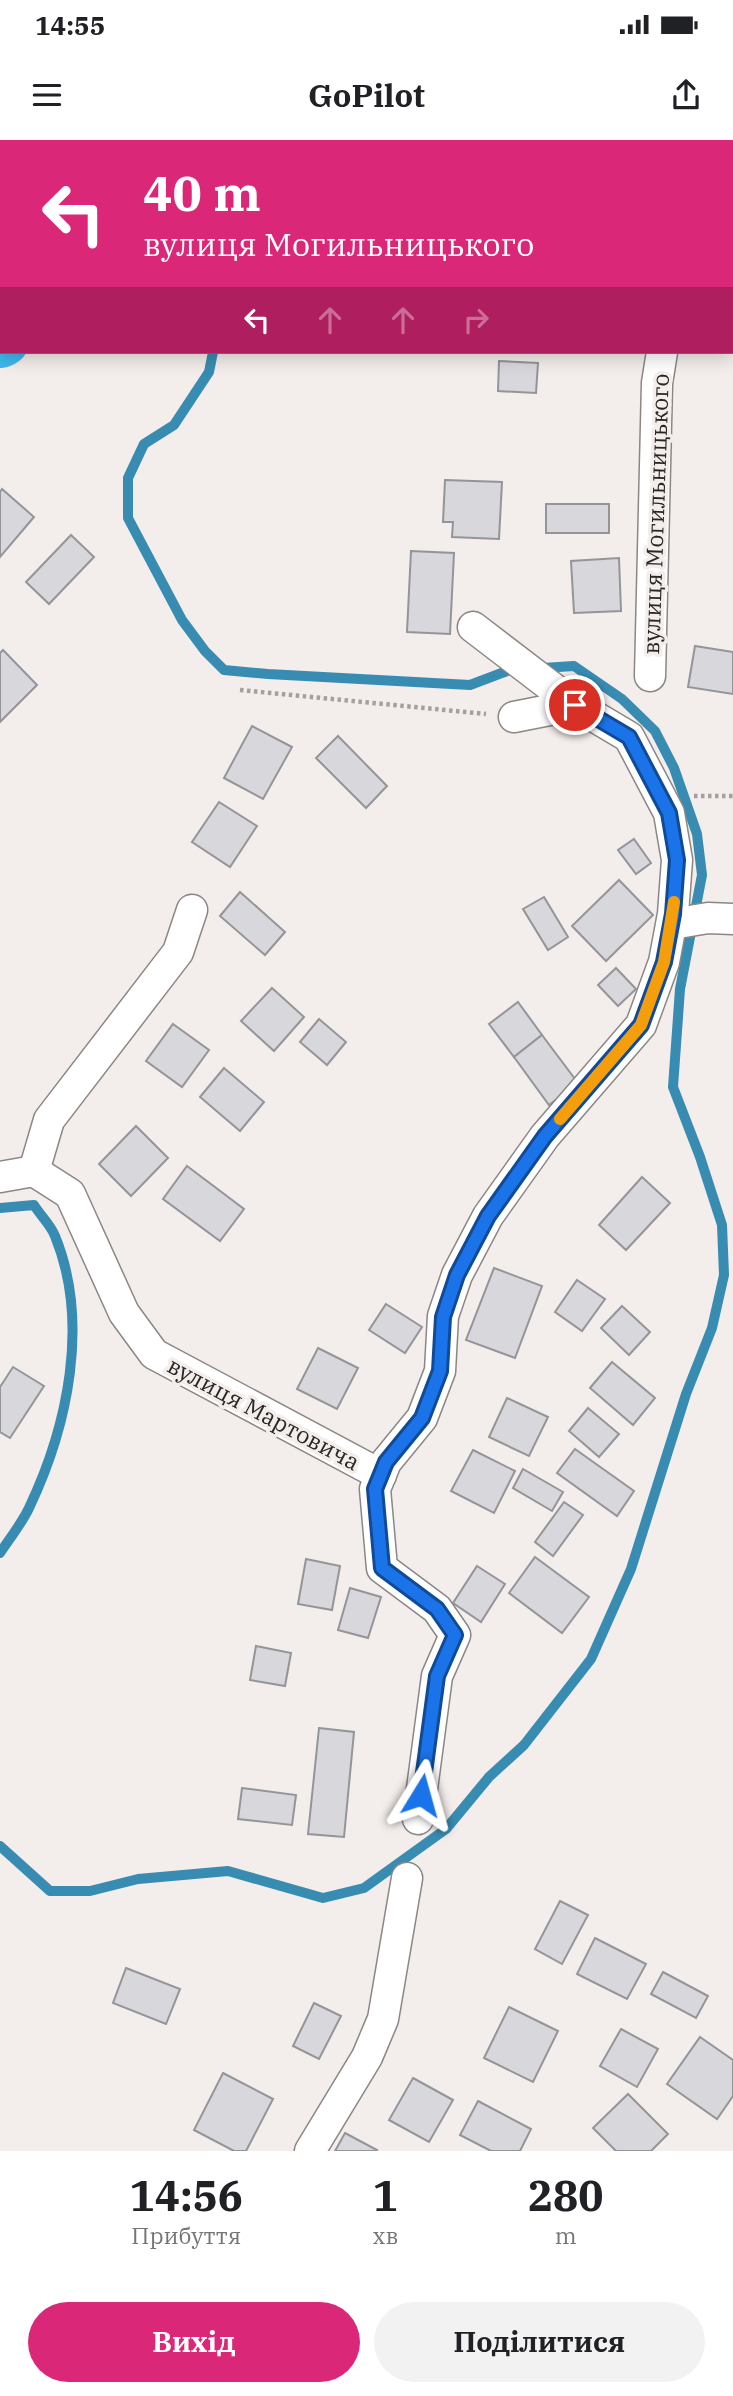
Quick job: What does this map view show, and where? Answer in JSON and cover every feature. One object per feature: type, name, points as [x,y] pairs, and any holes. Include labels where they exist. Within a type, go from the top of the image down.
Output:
[{"type":"street","name":"вулиця Могильницького","points":[[650,676],[657,383],[662,354]]},
{"type":"street","points":[[418,1819],[437,1676],[455,1635],[437,1609],[382,1568],[375,1489],[386,1462],[422,1418],[440,1371],[443,1317],[457,1275],[488,1216],[545,1136],[641,1025],[664,962],[672,924],[677,860],[669,813],[629,737],[575,705],[473,627]]},
{"type":"street","points":[[514,717],[575,705]]},
{"type":"street","points":[[0,1177],[34,1171],[49,1121],[178,952],[192,910]]},
{"type":"street","points":[[672,924],[720,918]]},
{"type":"street","name":"вулиця Мартовича","points":[[34,1171],[70,1194],[124,1314],[154,1354],[380,1475]]},
{"type":"street","points":[[310,2151],[367,2056],[383,2019],[407,1878]]},
{"type":"path","points":[[240,690],[514,717]]},
{"type":"path","points":[[693,796],[733,796]]},
{"type":"building","points":[[499,361],[538,363],[536,393],[498,391]]},
{"type":"building","points":[[445,480],[502,482],[499,539],[452,537],[453,522],[443,522]]},
{"type":"building","points":[[2,489],[34,517],[0,557],[0,492]]},
{"type":"building","points":[[546,504],[609,504],[609,533],[546,533]]},
{"type":"building","points":[[71,535],[94,557],[49,604],[26,582]]},
{"type":"building","points":[[411,551],[454,553],[450,634],[407,632]]},
{"type":"building","points":[[619,558],[621,611],[574,613],[571,561]]},
{"type":"building","points":[[695,646],[733,652],[733,694],[688,687]]},
{"type":"building","points":[[3,650],[37,685],[0,722],[0,653]]},
{"type":"building","points":[[252,726],[292,747],[263,799],[224,778]]},
{"type":"building","points":[[338,736],[387,786],[366,808],[316,758]]},
{"type":"building","points":[[219,802],[257,826],[230,867],[192,842]]},
{"type":"building","points":[[634,839],[651,863],[636,874],[618,850]]},
{"type":"building","points":[[619,880],[653,915],[606,961],[572,926]]},
{"type":"building","points":[[240,892],[285,932],[265,955],[220,916]]},
{"type":"building","points":[[544,897],[568,937],[548,950],[523,909]]},
{"type":"building","points":[[616,968],[636,989],[618,1006],[598,985]]},
{"type":"building","points":[[272,988],[304,1017],[274,1051],[241,1021]]},
{"type":"building","points":[[518,1002],[542,1035],[514,1057],[489,1024]]},
{"type":"building","points":[[319,1019],[346,1042],[327,1065],[300,1042]]},
{"type":"building","points":[[173,1024],[209,1050],[182,1087],[146,1061]]},
{"type":"building","points":[[542,1035],[578,1083],[549,1105],[514,1057]]},
{"type":"building","points":[[224,1068],[264,1102],[240,1131],[200,1097]]},
{"type":"building","points":[[136,1126],[168,1158],[131,1196],[99,1164]]},
{"type":"building","points":[[187,1166],[244,1209],[220,1241],[163,1199]]},
{"type":"building","points":[[642,1177],[670,1203],[626,1250],[599,1225]]},
{"type":"building","points":[[494,1268],[542,1286],[515,1358],[466,1340]]},
{"type":"building","points":[[577,1280],[605,1299],[582,1331],[555,1312]]},
{"type":"building","points":[[386,1304],[422,1327],[405,1353],[369,1330]]},
{"type":"building","points":[[622,1306],[650,1332],[629,1355],[601,1328]]},
{"type":"building","points":[[318,1348],[358,1368],[337,1409],[297,1389]]},
{"type":"building","points":[[612,1362],[655,1398],[633,1425],[590,1388]]},
{"type":"building","points":[[13,1367],[44,1386],[10,1438],[0,1432],[0,1387]]},
{"type":"building","points":[[507,1398],[548,1417],[529,1456],[489,1437]]},
{"type":"building","points":[[588,1408],[619,1434],[599,1457],[569,1431]]},
{"type":"building","points":[[575,1449],[634,1491],[617,1516],[557,1473]]},
{"type":"building","points":[[473,1450],[515,1471],[494,1513],[451,1491]]},
{"type":"building","points":[[523,1469],[563,1492],[552,1511],[513,1488]]},
{"type":"building","points":[[564,1502],[583,1515],[553,1556],[535,1542]]},
{"type":"building","points":[[535,1557],[589,1597],[562,1633],[509,1593]]},
{"type":"building","points":[[306,1559],[340,1566],[332,1610],[298,1604]]},
{"type":"building","points":[[477,1566],[505,1584],[481,1622],[453,1603]]},
{"type":"building","points":[[350,1588],[381,1597],[368,1638],[338,1630]]},
{"type":"building","points":[[256,1646],[291,1653],[285,1686],[250,1680]]},
{"type":"building","points":[[319,1728],[354,1732],[344,1837],[308,1834]]},
{"type":"building","points":[[242,1788],[296,1795],[292,1825],[238,1819]]},
{"type":"building","points":[[560,1901],[588,1915],[562,1964],[535,1949]]},
{"type":"building","points":[[595,1938],[646,1964],[627,1999],[577,1974]]},
{"type":"building","points":[[126,1968],[180,1989],[166,2024],[113,2003]]},
{"type":"building","points":[[663,1972],[708,1996],[696,2018],[651,1994]]},
{"type":"building","points":[[314,2003],[341,2016],[319,2059],[293,2046]]},
{"type":"building","points":[[509,2007],[558,2031],[533,2082],[484,2058]]},
{"type":"building","points":[[621,2029],[658,2049],[637,2087],[600,2066]]},
{"type":"building","points":[[700,2037],[733,2060],[733,2096],[717,2119],[667,2084]]},
{"type":"building","points":[[223,2073],[273,2099],[246,2151],[234,2151],[194,2130]]},
{"type":"building","points":[[413,2078],[453,2100],[429,2142],[389,2120]]},
{"type":"building","points":[[628,2094],[668,2134],[651,2151],[616,2151],[593,2128]]},
{"type":"building","points":[[478,2101],[531,2129],[520,2151],[491,2151],[460,2135]]},
{"type":"building","points":[[345,2133],[377,2150],[335,2151]]},
{"type":"waterway","points":[[213,354],[209,372],[174,425],[144,444],[128,478],[128,518],[182,620],[205,651],[224,670],[268,674],[470,685],[507,671]]},
{"type":"waterway","points":[[0,1846],[50,1891],[90,1891],[138,1879],[228,1871],[323,1898],[364,1888],[446,1829],[489,1777],[524,1745],[591,1659],[631,1569],[686,1394],[712,1328],[724,1275],[722,1225],[673,1087],[680,989],[702,875],[697,834],[674,768],[655,731],[622,699],[574,666],[543,668]]},
{"type":"waterway","points":[[0,1208],[34,1205],[53,1232],[66,1269],[72,1338],[64,1409],[43,1476],[29,1508],[0,1553]]},
{"type":"slow traffic","points":[[560,1119],[641,1025],[664,962],[674,902]]},
{"type":"route","points":[[421,1795],[437,1676],[455,1635],[437,1609],[402,1586],[382,1568],[375,1489],[386,1462],[422,1418],[440,1371],[443,1317],[457,1275],[488,1216],[545,1136],[641,1025],[664,962],[673,914],[677,860],[669,813],[629,737],[575,705]]}]
